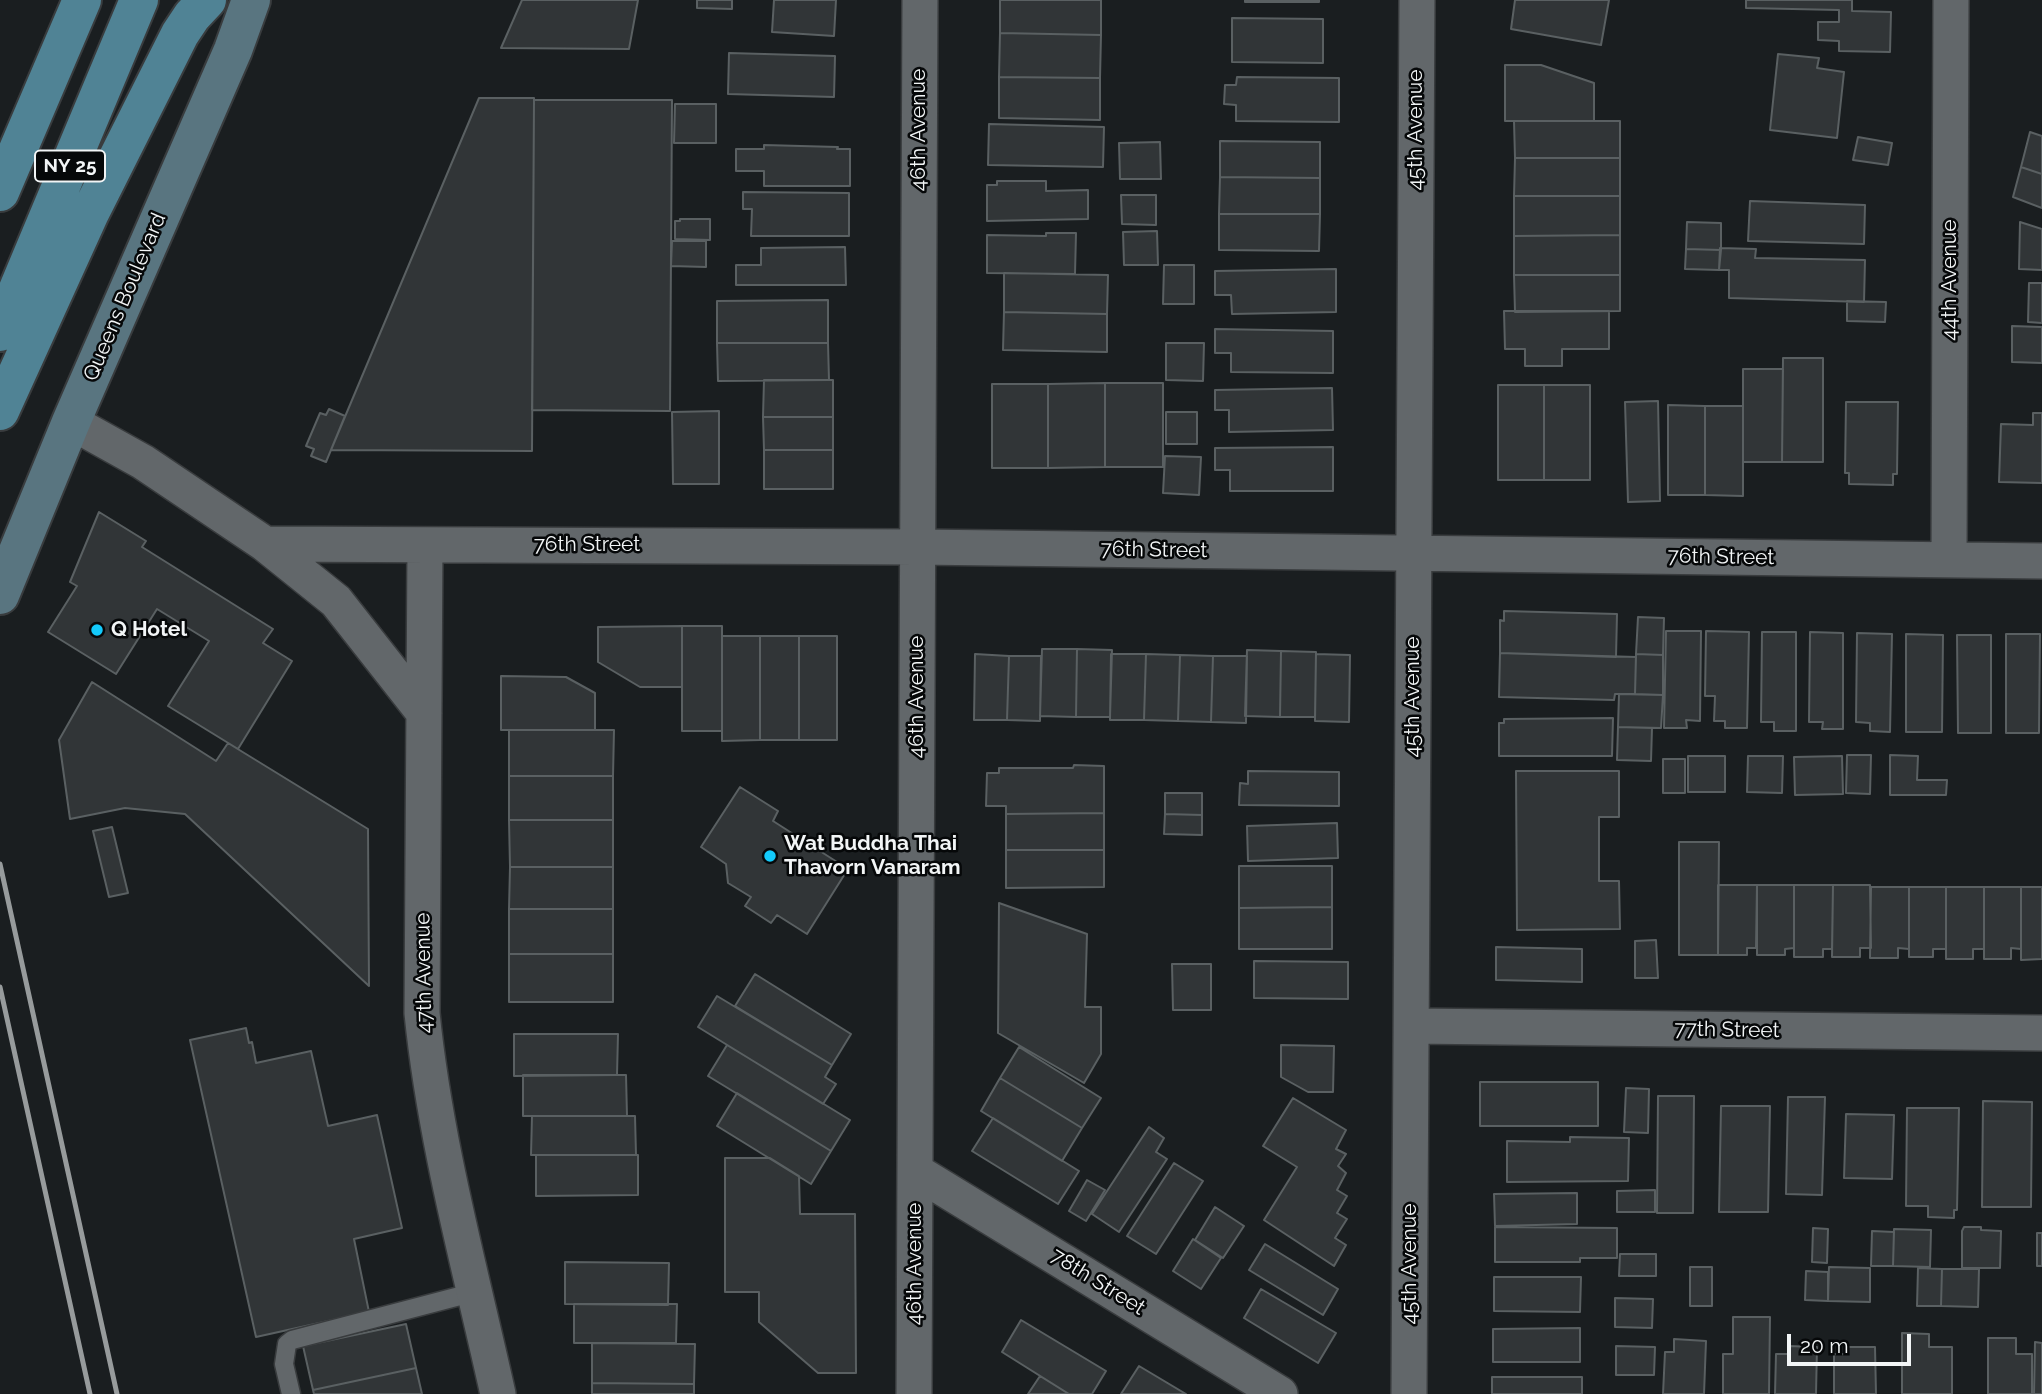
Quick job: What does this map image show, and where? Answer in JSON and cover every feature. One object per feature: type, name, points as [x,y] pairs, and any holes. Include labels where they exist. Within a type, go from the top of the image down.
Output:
[{"type":"main road","name":"NY 25","points":[[0,192],[82,0]]},
{"type":"main road","name":"NY 25","points":[[0,332],[139,0]]},
{"type":"main road","points":[[0,411],[90,213],[180,34],[207,0]]},
{"type":"street","name":"Queens Boulevard","points":[[0,594],[71,422],[233,50],[251,0]]},
{"type":"street","name":"46th Avenue","points":[[914,1394],[920,0]]},
{"type":"street","name":"45th Avenue","points":[[1409,1394],[1417,0]]},
{"type":"street","name":"44th Avenue","points":[[1949,559],[1951,0]]},
{"type":"street","points":[[71,422],[143,462],[265,544],[336,601],[424,713]]},
{"type":"street","name":"76th Street","points":[[265,544],[917,547],[2042,561]]},
{"type":"street","name":"47th Avenue","points":[[425,545],[422,1013],[438,1126],[498,1394]]},
{"type":"street","name":"77th Street","points":[[1412,1026],[2042,1033]]},
{"type":"street","name":"78th Street","points":[[915,1171],[1280,1394]]},
{"type":"lane","points":[[291,1394],[284,1364],[287,1344],[292,1340],[475,1292]]},
{"type":"building","points":[[522,0],[638,0],[629,49],[501,48]]},
{"type":"building","points":[[697,0],[732,0],[732,9],[697,8]]},
{"type":"building","points":[[774,0],[836,0],[834,36],[772,32]]},
{"type":"building","points":[[1000,0],[1101,0],[1101,35],[1000,33]]},
{"type":"building","points":[[1319,0],[1319,2],[1245,2]]},
{"type":"building","points":[[1515,0],[1609,0],[1601,45],[1511,29]]},
{"type":"building","points":[[1746,0],[1852,0],[1852,11],[1891,12],[1890,52],[1839,51],[1839,41],[1818,40],[1818,22],[1839,22],[1839,10],[1746,8]]},
{"type":"building","points":[[1232,18],[1323,19],[1323,63],[1232,62]]},
{"type":"building","points":[[1000,33],[1101,35],[1100,78],[999,77]]},
{"type":"building","points":[[729,53],[835,56],[834,97],[728,94]]},
{"type":"building","points":[[1778,54],[1819,58],[1817,68],[1844,72],[1837,138],[1770,130]]},
{"type":"building","points":[[1505,65],[1541,65],[1594,83],[1594,121],[1505,121]]},
{"type":"building","points":[[999,77],[1100,78],[1100,120],[999,118]]},
{"type":"building","points":[[1237,77],[1339,78],[1339,122],[1236,121],[1236,105],[1224,104],[1225,85],[1236,85]]},
{"type":"building","points":[[479,98],[534,98],[532,451],[331,450]]},
{"type":"building","points":[[534,100],[672,100],[670,411],[532,410]]},
{"type":"building","points":[[675,104],[716,104],[716,143],[674,143]]},
{"type":"building","points":[[1514,121],[1620,121],[1620,158],[1515,158]]},
{"type":"building","points":[[989,124],[1104,127],[1103,167],[988,165]]},
{"type":"building","points":[[2030,132],[2042,136],[2042,174],[2021,167]]},
{"type":"building","points":[[1858,137],[1892,143],[1888,165],[1853,160]]},
{"type":"building","points":[[1220,141],[1320,142],[1320,178],[1220,177]]},
{"type":"building","points":[[1160,142],[1161,179],[1120,179],[1119,143]]},
{"type":"building","points":[[764,145],[850,149],[850,186],[764,186],[764,171],[736,171],[736,149],[764,149]]},
{"type":"building","points":[[1515,158],[1620,158],[1620,196],[1514,196]]},
{"type":"building","points":[[2021,167],[2042,174],[2042,208],[2013,197]]},
{"type":"building","points":[[1220,177],[1320,178],[1320,214],[1219,214]]},
{"type":"building","points":[[997,181],[1046,181],[1046,191],[1088,190],[1088,219],[987,221],[987,185],[997,185]]},
{"type":"building","points":[[743,192],[849,193],[849,236],[751,236],[752,209],[743,209]]},
{"type":"building","points":[[1121,195],[1156,195],[1156,225],[1122,224]]},
{"type":"building","points":[[1514,196],[1620,196],[1620,235],[1514,236]]},
{"type":"building","points":[[1750,201],[1865,205],[1864,244],[1748,241]]},
{"type":"building","points":[[1219,214],[1320,214],[1319,251],[1219,250]]},
{"type":"building","points":[[710,219],[710,240],[675,239],[675,221]]},
{"type":"building","points":[[1687,222],[1721,223],[1721,250],[1686,249]]},
{"type":"building","points":[[2020,222],[2042,229],[2042,270],[2019,269]]},
{"type":"building","points":[[1157,231],[1158,265],[1124,265],[1123,232]]},
{"type":"building","points":[[1046,233],[1076,233],[1075,274],[987,273],[987,235],[1046,236]]},
{"type":"building","points":[[1620,235],[1620,275],[1514,275],[1514,236]]},
{"type":"building","points":[[672,241],[706,241],[706,267],[671,266]]},
{"type":"building","points":[[845,247],[846,285],[736,285],[736,265],[761,265],[761,248]]},
{"type":"building","points":[[1720,248],[1756,249],[1755,258],[1865,260],[1864,302],[1729,298],[1729,270],[1719,270]]},
{"type":"building","points":[[1686,249],[1721,250],[1719,270],[1685,269]]},
{"type":"building","points":[[1164,265],[1194,265],[1194,304],[1163,304]]},
{"type":"building","points":[[1336,269],[1336,312],[1232,314],[1231,295],[1215,295],[1215,271]]},
{"type":"building","points":[[1004,273],[1108,275],[1107,314],[1004,312]]},
{"type":"building","points":[[1514,275],[1620,275],[1620,311],[1515,312]]},
{"type":"building","points":[[2029,283],[2042,283],[2042,323],[2028,322]]},
{"type":"building","points":[[828,300],[828,343],[717,343],[717,301]]},
{"type":"building","points":[[1847,301],[1886,302],[1885,322],[1847,321]]},
{"type":"building","points":[[1504,311],[1609,311],[1609,349],[1562,349],[1562,366],[1525,366],[1525,349],[1505,349]]},
{"type":"building","points":[[1004,312],[1107,314],[1107,352],[1003,350]]},
{"type":"building","points":[[2012,326],[2042,327],[2042,363],[2012,362]]},
{"type":"building","points":[[1215,329],[1333,331],[1333,373],[1231,372],[1231,353],[1215,353]]},
{"type":"building","points":[[717,343],[828,343],[829,380],[718,381]]},
{"type":"building","points":[[1166,343],[1204,343],[1203,381],[1166,380]]},
{"type":"building","points":[[1783,358],[1823,358],[1823,462],[1782,462]]},
{"type":"building","points":[[1743,369],[1783,369],[1782,462],[1743,462]]},
{"type":"building","points":[[764,380],[833,380],[833,417],[763,417]]},
{"type":"building","points":[[1105,383],[1163,383],[1163,467],[1105,467]]},
{"type":"building","points":[[1105,383],[1105,467],[1048,468],[1048,384]]},
{"type":"building","points":[[992,384],[1048,384],[1048,468],[992,468]]},
{"type":"building","points":[[1498,385],[1544,385],[1544,480],[1498,480]]},
{"type":"building","points":[[1544,385],[1590,385],[1590,480],[1544,480]]},
{"type":"building","points":[[1332,388],[1333,430],[1229,432],[1229,410],[1215,410],[1215,390]]},
{"type":"building","points":[[1658,401],[1660,501],[1628,502],[1625,402]]},
{"type":"building","points":[[1846,402],[1898,402],[1897,474],[1893,474],[1893,485],[1849,484],[1849,473],[1845,473]]},
{"type":"building","points":[[1668,405],[1705,406],[1705,495],[1668,495]]},
{"type":"building","points":[[1705,406],[1743,406],[1743,496],[1705,495]]},
{"type":"building","points":[[329,409],[345,416],[326,462],[311,456],[314,449],[306,446],[320,413],[326,415]]},
{"type":"building","points":[[719,411],[719,484],[673,484],[672,412]]},
{"type":"building","points":[[1166,412],[1197,412],[1197,444],[1166,444]]},
{"type":"building","points":[[2033,413],[2042,413],[2042,483],[1999,482],[2001,424],[2033,425]]},
{"type":"building","points":[[763,417],[833,417],[833,450],[764,450]]},
{"type":"building","points":[[1333,447],[1333,491],[1230,491],[1230,470],[1215,470],[1215,448]]},
{"type":"building","points":[[764,450],[833,450],[833,489],[764,489]]},
{"type":"building","points":[[1165,456],[1201,457],[1199,495],[1163,493]]},
{"type":"building","name":"Q Hotel","points":[[99,512],[146,541],[142,547],[273,629],[263,643],[292,661],[238,749],[168,706],[209,641],[157,609],[116,674],[48,632],[77,586],[70,582]]},
{"type":"building","points":[[1504,611],[1617,614],[1616,657],[1500,653],[1500,620],[1504,621]]},
{"type":"building","points":[[1638,617],[1664,618],[1663,655],[1636,654]]},
{"type":"building","points":[[682,626],[682,687],[640,687],[598,662],[598,627]]},
{"type":"building","points":[[682,626],[722,626],[722,731],[682,731]]},
{"type":"building","points":[[1666,631],[1701,631],[1700,721],[1686,720],[1687,728],[1664,728]]},
{"type":"building","points":[[1706,631],[1749,632],[1747,728],[1725,728],[1725,721],[1714,721],[1715,696],[1705,696]]},
{"type":"building","points":[[1762,632],[1796,632],[1796,731],[1774,731],[1774,722],[1761,722]]},
{"type":"building","points":[[1810,632],[1843,633],[1843,729],[1822,729],[1823,722],[1809,722]]},
{"type":"building","points":[[1857,633],[1892,634],[1890,732],[1870,731],[1870,723],[1856,722]]},
{"type":"building","points":[[1906,634],[1943,635],[1942,732],[1906,732]]},
{"type":"building","points":[[2006,634],[2040,634],[2039,733],[2006,733]]},
{"type":"building","points":[[1957,635],[1991,635],[1991,733],[1958,733]]},
{"type":"building","points":[[722,636],[760,636],[760,740],[722,741]]},
{"type":"building","points":[[760,636],[799,636],[799,740],[760,740]]},
{"type":"building","points":[[799,636],[837,636],[837,740],[799,740]]},
{"type":"building","points":[[1042,649],[1077,649],[1076,717],[1040,716]]},
{"type":"building","points":[[1077,649],[1112,650],[1110,717],[1076,717]]},
{"type":"building","points":[[1247,650],[1281,651],[1280,717],[1245,716]]},
{"type":"building","points":[[1281,651],[1316,652],[1315,717],[1280,717]]},
{"type":"building","points":[[1500,653],[1636,657],[1635,694],[1615,694],[1614,700],[1499,697]]},
{"type":"building","points":[[975,654],[1009,656],[1007,720],[974,720]]},
{"type":"building","points":[[1111,654],[1146,654],[1144,720],[1110,720]]},
{"type":"building","points":[[1146,654],[1180,655],[1178,721],[1144,720]]},
{"type":"building","points":[[1316,654],[1350,655],[1349,722],[1315,721]]},
{"type":"building","points":[[1636,654],[1663,655],[1663,695],[1635,694]]},
{"type":"building","points":[[1180,655],[1213,656],[1211,722],[1178,721]]},
{"type":"building","points":[[1009,656],[1041,656],[1040,721],[1007,720]]},
{"type":"building","points":[[1213,656],[1247,656],[1246,723],[1211,722]]},
{"type":"building","points":[[501,676],[566,677],[595,693],[595,730],[501,730]]},
{"type":"building","points":[[92,682],[216,761],[228,743],[368,829],[369,986],[185,814],[125,808],[70,819],[59,740]]},
{"type":"building","points":[[1619,694],[1663,695],[1661,728],[1618,727]]},
{"type":"building","points":[[1613,718],[1612,756],[1499,756],[1499,723],[1504,723],[1504,719]]},
{"type":"building","points":[[1618,727],[1652,728],[1651,761],[1617,760]]},
{"type":"building","points":[[509,730],[614,730],[613,776],[509,776]]},
{"type":"building","points":[[1847,755],[1871,755],[1870,794],[1846,793]]},
{"type":"building","points":[[1890,755],[1918,756],[1917,780],[1947,780],[1946,795],[1890,795]]},
{"type":"building","points":[[1688,756],[1725,756],[1725,792],[1688,792]]},
{"type":"building","points":[[1748,756],[1783,756],[1782,793],[1747,792]]},
{"type":"building","points":[[1842,756],[1843,794],[1795,795],[1794,757]]},
{"type":"building","points":[[1663,759],[1685,759],[1685,793],[1663,793]]},
{"type":"building","points":[[1074,765],[1104,766],[1104,813],[1006,814],[1006,806],[986,806],[987,773],[999,773],[999,768],[1073,768]]},
{"type":"building","points":[[1248,771],[1339,772],[1339,806],[1239,805],[1240,783],[1248,784]]},
{"type":"building","points":[[1516,771],[1619,771],[1619,817],[1599,817],[1599,881],[1619,881],[1620,929],[1517,930]]},
{"type":"building","points":[[509,776],[613,776],[613,820],[509,820]]},
{"type":"building","name":"Wat Buddha Thai Thavorn Vanaram","points":[[740,787],[778,811],[773,821],[848,869],[807,934],[777,915],[771,923],[745,906],[751,897],[728,883],[726,864],[701,847]]},
{"type":"building","points":[[1165,793],[1202,793],[1202,815],[1165,814]]},
{"type":"building","points":[[1104,813],[1104,850],[1006,850],[1006,814]]},
{"type":"building","points":[[1165,814],[1202,815],[1202,835],[1164,834]]},
{"type":"building","points":[[509,820],[613,820],[613,867],[510,867]]},
{"type":"building","points":[[1337,823],[1338,858],[1248,861],[1247,826]]},
{"type":"building","points":[[112,827],[128,893],[109,897],[93,831]]},
{"type":"building","points":[[1679,842],[1719,842],[1718,955],[1679,955]]},
{"type":"building","points":[[1006,850],[1104,850],[1104,887],[1006,888]]},
{"type":"building","points":[[1239,866],[1332,866],[1332,907],[1239,908]]},
{"type":"building","points":[[510,867],[613,867],[613,909],[509,909]]},
{"type":"building","points":[[1718,885],[1757,885],[1756,948],[1747,948],[1747,955],[1718,955]]},
{"type":"building","points":[[1757,885],[1794,885],[1794,948],[1785,949],[1785,955],[1757,955]]},
{"type":"building","points":[[1794,885],[1833,885],[1832,949],[1823,949],[1823,957],[1794,957]]},
{"type":"building","points":[[1833,885],[1870,885],[1871,948],[1860,948],[1860,957],[1832,957]]},
{"type":"building","points":[[1871,887],[1909,887],[1909,949],[1898,948],[1898,958],[1870,958]]},
{"type":"building","points":[[1909,887],[1946,887],[1946,949],[1933,949],[1933,957],[1909,957]]},
{"type":"building","points":[[1946,887],[1984,887],[1984,949],[1973,949],[1973,959],[1946,959]]},
{"type":"building","points":[[1984,887],[2021,887],[2021,949],[2011,948],[2011,959],[1984,959]]},
{"type":"building","points":[[2021,887],[2042,887],[2042,959],[2021,960]]},
{"type":"building","points":[[999,903],[1087,934],[1085,1007],[1101,1007],[1101,1054],[1084,1083],[998,1033]]},
{"type":"building","points":[[1332,907],[1332,949],[1239,949],[1239,908]]},
{"type":"building","points":[[509,909],[613,909],[613,954],[509,954]]},
{"type":"building","points":[[1656,940],[1658,978],[1635,978],[1635,941]]},
{"type":"building","points":[[1496,947],[1582,949],[1582,982],[1496,980]]},
{"type":"building","points":[[509,954],[613,954],[613,1002],[509,1002]]},
{"type":"building","points":[[1254,961],[1348,962],[1348,999],[1254,998]]},
{"type":"building","points":[[1172,964],[1211,964],[1211,1010],[1173,1010]]},
{"type":"building","points":[[755,974],[851,1034],[832,1065],[735,1006]]},
{"type":"building","points":[[717,996],[832,1065],[825,1077],[836,1084],[823,1104],[698,1027]]},
{"type":"building","points":[[246,1028],[256,1063],[311,1051],[328,1126],[377,1115],[402,1228],[354,1239],[369,1312],[256,1337],[190,1040]]},
{"type":"building","points":[[514,1034],[618,1034],[617,1075],[514,1076]]},
{"type":"building","points":[[727,1045],[850,1120],[831,1151],[708,1076]]},
{"type":"building","points":[[1281,1045],[1334,1046],[1333,1092],[1308,1092],[1281,1077]]},
{"type":"building","points":[[1019,1047],[1101,1098],[1082,1128],[1000,1078]]},
{"type":"building","points":[[523,1075],[626,1075],[627,1116],[523,1116]]},
{"type":"building","points":[[1000,1078],[1082,1128],[1062,1161],[981,1111]]},
{"type":"building","points":[[1480,1082],[1598,1082],[1598,1126],[1480,1126]]},
{"type":"building","points":[[1626,1088],[1649,1089],[1648,1133],[1624,1132]]},
{"type":"building","points":[[737,1093],[831,1151],[811,1184],[717,1126]]},
{"type":"building","points":[[1658,1096],[1694,1096],[1693,1213],[1657,1213]]},
{"type":"building","points":[[1788,1097],[1825,1097],[1822,1195],[1786,1194]]},
{"type":"building","points":[[1293,1098],[1346,1130],[1336,1149],[1346,1154],[1338,1166],[1346,1173],[1337,1190],[1347,1196],[1337,1213],[1347,1219],[1335,1238],[1346,1245],[1334,1266],[1264,1220],[1297,1167],[1263,1146]]},
{"type":"building","points":[[1983,1101],[2032,1102],[2031,1207],[1982,1207]]},
{"type":"building","points":[[1721,1106],[1770,1106],[1768,1212],[1719,1212]]},
{"type":"building","points":[[1907,1108],[1959,1108],[1957,1210],[1954,1210],[1954,1218],[1928,1217],[1928,1206],[1906,1206]]},
{"type":"building","points":[[1846,1114],[1894,1115],[1892,1179],[1844,1178]]},
{"type":"building","points":[[532,1116],[635,1116],[636,1155],[531,1155]]},
{"type":"building","points":[[993,1118],[1079,1171],[1058,1204],[972,1151]]},
{"type":"building","points":[[1149,1127],[1164,1138],[1156,1152],[1167,1159],[1119,1232],[1092,1214]]},
{"type":"building","points":[[1570,1137],[1629,1138],[1628,1181],[1507,1182],[1507,1141],[1570,1142]]},
{"type":"building","points":[[536,1155],[638,1155],[638,1195],[536,1196]]},
{"type":"building","points":[[725,1158],[770,1158],[799,1176],[800,1214],[855,1214],[856,1373],[818,1373],[759,1322],[759,1292],[725,1292]]},
{"type":"building","points":[[1174,1163],[1203,1181],[1156,1254],[1127,1236]]},
{"type":"building","points":[[1087,1180],[1105,1190],[1086,1221],[1069,1211]]},
{"type":"building","points":[[1655,1190],[1655,1212],[1617,1212],[1617,1191]]},
{"type":"building","points":[[1577,1193],[1577,1224],[1495,1226],[1494,1194]]},
{"type":"building","points":[[1215,1207],[1244,1226],[1223,1258],[1195,1240]]},
{"type":"building","points":[[1495,1227],[1617,1228],[1617,1258],[1580,1258],[1580,1262],[1495,1262]]},
{"type":"building","points":[[1964,1227],[2001,1231],[2000,1268],[1962,1268]]},
{"type":"building","points":[[1813,1228],[1828,1229],[1827,1263],[1812,1262]]},
{"type":"building","points":[[1894,1229],[1931,1230],[1930,1267],[1893,1266]]},
{"type":"building","points":[[1872,1231],[1894,1232],[1893,1266],[1871,1266]]},
{"type":"building","points":[[2037,1233],[2042,1233],[2042,1266],[2037,1266]]},
{"type":"building","points":[[1193,1239],[1221,1258],[1201,1289],[1173,1271]]},
{"type":"building","points":[[1265,1244],[1338,1289],[1323,1315],[1249,1270]]},
{"type":"building","points":[[1620,1254],[1656,1254],[1656,1276],[1619,1276]]},
{"type":"building","points":[[565,1262],[669,1263],[668,1305],[565,1304]]},
{"type":"building","points":[[1690,1267],[1712,1267],[1712,1306],[1690,1306]]},
{"type":"building","points":[[1829,1267],[1870,1268],[1870,1302],[1828,1301]]},
{"type":"building","points":[[1918,1268],[1942,1269],[1941,1306],[1917,1306]]},
{"type":"building","points":[[1942,1269],[1979,1269],[1978,1307],[1941,1306]]},
{"type":"building","points":[[1806,1271],[1828,1272],[1828,1301],[1805,1300]]},
{"type":"building","points":[[1494,1277],[1581,1277],[1580,1312],[1494,1311]]},
{"type":"building","points":[[1261,1289],[1336,1333],[1318,1363],[1244,1318]]},
{"type":"building","points":[[1615,1298],[1653,1299],[1652,1328],[1615,1327]]},
{"type":"building","points":[[574,1304],[677,1304],[676,1343],[574,1343]]},
{"type":"building","points":[[1733,1317],[1770,1317],[1769,1394],[1723,1394],[1723,1354],[1733,1354]]},
{"type":"building","points":[[1021,1320],[1106,1371],[1092,1394],[1069,1394],[1002,1352]]},
{"type":"building","points":[[406,1324],[416,1368],[313,1390],[303,1346]]},
{"type":"building","points":[[1580,1328],[1580,1362],[1493,1362],[1493,1329]]},
{"type":"building","points":[[1902,1333],[1929,1334],[1929,1347],[1952,1347],[1952,1394],[1902,1394]]},
{"type":"building","points":[[1988,1338],[2016,1338],[2016,1354],[2032,1354],[2032,1394],[1988,1394]]},
{"type":"building","points":[[1674,1339],[1706,1341],[1704,1394],[1663,1394],[1665,1352],[1674,1352]]},
{"type":"building","points":[[2035,1342],[2042,1343],[2042,1394],[2034,1394]]},
{"type":"building","points":[[592,1343],[695,1344],[694,1384],[592,1383]]},
{"type":"building","points":[[1616,1346],[1655,1347],[1654,1375],[1616,1375]]},
{"type":"building","points":[[1788,1346],[1817,1347],[1816,1394],[1775,1394],[1776,1354],[1788,1354]]},
{"type":"building","points":[[1847,1347],[1875,1347],[1876,1394],[1834,1394],[1834,1354],[1847,1354]]},
{"type":"building","points":[[1139,1366],[1186,1394],[1121,1394]]},
{"type":"building","points":[[416,1368],[422,1394],[314,1394],[313,1390]]},
{"type":"building","points":[[1040,1376],[1069,1394],[1028,1394]]},
{"type":"building","points":[[1492,1377],[1582,1377],[1582,1394],[1492,1394]]},
{"type":"building","points":[[592,1383],[694,1384],[694,1394],[592,1394]]},
{"type":"railway","points":[[0,864],[117,1394]]},
{"type":"railway","points":[[0,987],[90,1394]]},
{"type":"place","name":"Q Hotel","points":[[97,630]]},
{"type":"place","name":"Wat Buddha Thai Thavorn Vanaram","points":[[770,856]]}]
